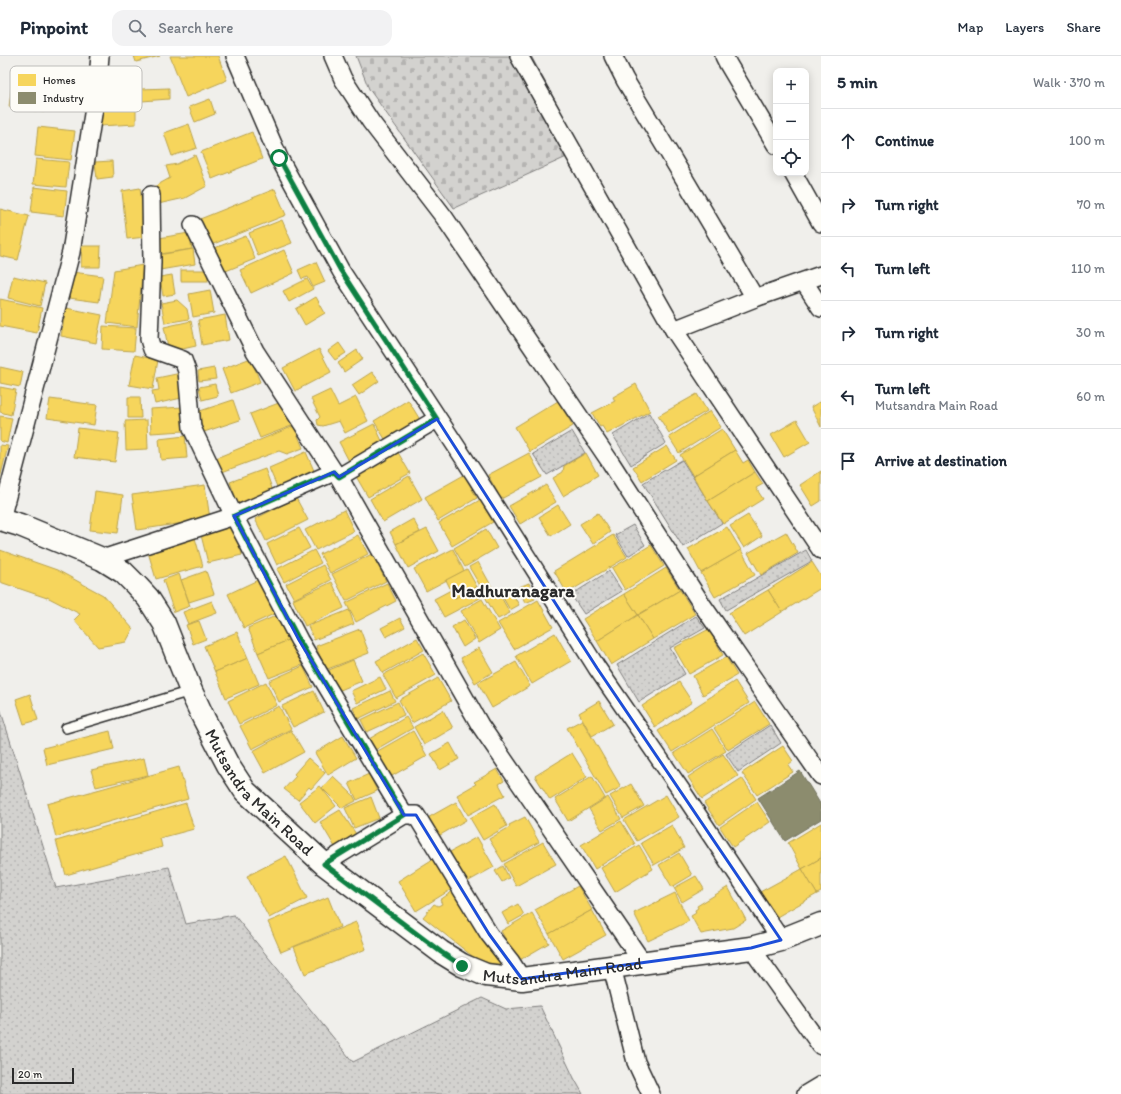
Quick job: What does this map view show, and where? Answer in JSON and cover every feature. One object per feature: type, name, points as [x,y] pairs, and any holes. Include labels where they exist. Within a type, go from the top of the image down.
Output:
[{"type":"street","points":[[99,66],[100,56]]},
{"type":"street","points":[[235,56],[279,158],[341,271],[477,478],[597,668],[682,790],[781,940]]},
{"type":"street","points":[[333,56],[342,79],[371,122],[444,217],[611,464],[701,603],[821,776]]},
{"type":"street","points":[[519,56],[674,330],[821,550]]},
{"type":"street","points":[[613,56],[625,80],[755,298]]},
{"type":"street","points":[[724,56],[773,140]]},
{"type":"street","points":[[0,519],[71,252],[93,112]]},
{"type":"street","points":[[795,176],[821,223]]},
{"type":"street","points":[[151,195],[152,262],[149,339],[152,349],[183,360],[187,371],[192,428],[234,516],[299,640],[404,815]]},
{"type":"street","points":[[193,225],[255,351],[337,474],[480,725],[643,962]]},
{"type":"street","points":[[674,330],[755,298],[821,275]]},
{"type":"street","points":[[804,282],[821,308]]},
{"type":"street","points":[[102,559],[234,516],[337,474],[437,419]]},
{"type":"street","name":"Mutsandra Main Road","points":[[0,519],[20,525],[102,559],[123,572],[148,598],[164,623],[191,691],[228,766],[245,791],[324,864],[441,952],[462,966],[486,974],[522,979],[751,948],[781,940],[821,924]]},
{"type":"street","points":[[324,864],[404,815],[416,815],[489,934],[522,979]]},
{"type":"street","points":[[751,948],[821,1046]]},
{"type":"street","points":[[612,967],[636,1062],[651,1094]]},
{"type":"street","points":[[806,1094],[821,1085]]},
{"type":"lane","points":[[66,728],[191,691]]},
{"type":"highlighted area","points":[[437,419],[597,668],[781,940],[751,948],[522,979],[489,934],[416,815],[404,815],[299,640],[234,516],[334,472],[339,477]]},
{"type":"green space","points":[[356,56],[531,56],[582,150],[454,208],[369,89]]},
{"type":"green space","points":[[649,413],[666,443],[631,465],[613,435]]},
{"type":"green space","points":[[572,431],[585,453],[547,475],[533,454]]},
{"type":"green space","points":[[682,460],[722,523],[683,547],[643,483]]},
{"type":"green space","points":[[633,525],[645,545],[628,556],[615,535]]},
{"type":"green space","points":[[806,550],[812,561],[726,610],[720,599]]},
{"type":"green space","points":[[609,571],[622,591],[584,614],[571,595]]},
{"type":"green space","points":[[696,616],[705,628],[670,648],[685,674],[639,702],[617,665]]},
{"type":"green space","points":[[0,708],[56,888],[169,867],[186,924],[234,915],[353,1062],[482,998],[506,1009],[540,1006],[583,1094],[0,1094]]},
{"type":"green space","points":[[770,725],[781,743],[738,772],[726,754]]},
{"type":"building: Homes","points":[[134,56],[160,56],[136,62]]},
{"type":"building: Homes","points":[[170,56],[218,56],[227,80],[186,97]]},
{"type":"building: Homes","points":[[169,88],[169,99],[142,101],[142,89]]},
{"type":"building: Homes","points":[[210,99],[215,114],[195,122],[189,107]]},
{"type":"building: Homes","points":[[99,112],[136,112],[136,124],[99,126]]},
{"type":"building: Homes","points":[[189,124],[197,148],[172,156],[164,133]]},
{"type":"building: Homes","points":[[38,127],[75,131],[71,160],[35,156]]},
{"type":"building: Homes","points":[[252,132],[262,159],[212,179],[201,152]]},
{"type":"building: Homes","points":[[195,155],[207,186],[185,198],[158,204],[152,188],[170,178],[166,166],[177,164]]},
{"type":"building: Homes","points":[[36,159],[69,162],[66,187],[33,184]]},
{"type":"building: Homes","points":[[112,161],[113,177],[97,179],[95,162]]},
{"type":"building: Homes","points":[[34,187],[67,191],[64,216],[31,212]]},
{"type":"building: Homes","points":[[140,188],[146,237],[127,239],[122,191]]},
{"type":"building: Homes","points":[[275,189],[286,215],[211,245],[200,219]]},
{"type":"building: Homes","points":[[0,209],[29,216],[18,260],[0,256]]},
{"type":"building: Homes","points":[[282,220],[292,243],[258,256],[249,233]]},
{"type":"building: Homes","points":[[189,233],[192,249],[161,254],[159,238]]},
{"type":"building: Homes","points":[[246,236],[255,259],[221,273],[212,249]]},
{"type":"building: Homes","points":[[82,246],[101,246],[100,267],[81,267]]},
{"type":"building: Homes","points":[[193,249],[195,264],[160,270],[158,255]]},
{"type":"building: Homes","points":[[284,250],[294,273],[251,293],[240,270]]},
{"type":"building: Homes","points":[[316,262],[325,282],[313,287],[308,277],[302,279],[298,270]]},
{"type":"building: Homes","points":[[143,265],[137,327],[107,323],[114,270]]},
{"type":"building: Homes","points":[[181,270],[208,270],[208,281],[181,281]]},
{"type":"building: Homes","points":[[72,272],[103,276],[99,302],[69,298]]},
{"type":"building: Homes","points":[[172,275],[175,294],[163,296],[160,277]]},
{"type":"building: Homes","points":[[13,276],[45,283],[40,306],[8,298]]},
{"type":"building: Homes","points":[[307,279],[313,289],[289,302],[283,291]]},
{"type":"building: Homes","points":[[210,290],[214,313],[193,317],[189,294]]},
{"type":"building: Homes","points":[[316,297],[325,313],[305,325],[296,309]]},
{"type":"building: Homes","points":[[0,299],[42,308],[37,333],[0,326]]},
{"type":"building: Homes","points":[[177,300],[187,309],[189,319],[165,323],[161,303]]},
{"type":"building: Homes","points":[[66,308],[102,315],[96,343],[61,336]]},
{"type":"building: Homes","points":[[225,315],[229,340],[202,345],[198,320]]},
{"type":"building: Homes","points":[[191,321],[196,346],[169,352],[164,327]]},
{"type":"building: Homes","points":[[103,326],[136,328],[134,351],[102,349]]},
{"type":"building: Homes","points":[[339,343],[346,353],[335,360],[328,351]]},
{"type":"building: Homes","points":[[319,349],[331,372],[295,391],[283,368]]},
{"type":"building: Homes","points":[[357,350],[363,359],[344,372],[338,363]]},
{"type":"building: Homes","points":[[135,355],[158,360],[153,389],[129,385]]},
{"type":"building: Homes","points":[[251,358],[260,382],[231,393],[222,369]]},
{"type":"building: Homes","points":[[0,367],[23,372],[20,387],[0,383]]},
{"type":"building: Homes","points":[[214,368],[216,379],[199,381],[198,371]]},
{"type":"building: Homes","points":[[372,372],[379,381],[359,395],[352,385]]},
{"type":"building: Homes","points":[[181,373],[186,397],[155,404],[152,391],[159,390],[157,378]]},
{"type":"building: Homes","points":[[215,384],[218,396],[202,400],[199,387]]},
{"type":"building: Homes","points":[[636,384],[650,411],[607,434],[602,426],[600,427],[592,413],[615,401],[613,397]]},
{"type":"building: Homes","points":[[0,387],[16,390],[11,415],[0,412]]},
{"type":"building: Homes","points":[[330,390],[338,406],[356,397],[368,421],[345,433],[339,421],[323,426],[318,425],[317,420],[320,417],[311,399]]},
{"type":"building: Homes","points":[[697,394],[707,411],[669,433],[658,416]]},
{"type":"building: Homes","points":[[128,397],[140,397],[141,418],[128,418]]},
{"type":"building: Homes","points":[[50,399],[97,405],[94,425],[47,418]]},
{"type":"building: Homes","points":[[233,400],[240,420],[204,432],[197,412]]},
{"type":"building: Homes","points":[[408,400],[422,423],[388,444],[374,421]]},
{"type":"building: Homes","points":[[284,401],[294,425],[260,438],[250,414]]},
{"type":"building: Homes","points":[[558,401],[573,426],[530,452],[515,427]]},
{"type":"building: Homes","points":[[821,401],[821,427],[811,407]]},
{"type":"building: Homes","points":[[183,407],[184,431],[151,433],[150,409]]},
{"type":"building: Homes","points":[[710,411],[721,427],[679,453],[669,437]]},
{"type":"building: Homes","points":[[0,416],[12,418],[7,443],[0,441]]},
{"type":"building: Homes","points":[[147,420],[148,449],[126,450],[125,421]]},
{"type":"building: Homes","points":[[797,420],[810,442],[784,457],[771,435]]},
{"type":"building: Homes","points":[[374,424],[384,445],[350,463],[339,442]]},
{"type":"building: Homes","points":[[294,426],[303,448],[287,454],[279,451],[222,472],[216,458]]},
{"type":"building: Homes","points":[[78,428],[119,433],[115,462],[74,457]]},
{"type":"building: Homes","points":[[722,429],[735,450],[693,476],[680,455]]},
{"type":"building: Homes","points":[[185,436],[187,458],[161,460],[159,439]]},
{"type":"building: Homes","points":[[0,445],[8,446],[0,478]]},
{"type":"building: Homes","points":[[667,446],[676,460],[642,481],[633,467]]},
{"type":"building: Homes","points":[[396,449],[410,473],[368,497],[354,473]]},
{"type":"building: Homes","points":[[735,450],[743,463],[748,460],[755,472],[708,501],[693,476]]},
{"type":"building: Homes","points":[[306,452],[315,473],[278,489],[269,468]]},
{"type":"building: Homes","points":[[529,453],[542,477],[501,499],[488,475]]},
{"type":"building: Homes","points":[[586,453],[598,475],[563,496],[553,478],[563,472],[564,466]]},
{"type":"building: Homes","points":[[265,469],[273,491],[238,504],[230,482]]},
{"type":"building: Homes","points":[[821,471],[821,501],[813,506],[800,485]]},
{"type":"building: Homes","points":[[755,472],[763,484],[756,488],[763,499],[723,524],[708,501]]},
{"type":"building: Homes","points":[[464,475],[477,498],[438,521],[425,497]]},
{"type":"building: Homes","points":[[409,476],[422,499],[383,522],[370,499]]},
{"type":"building: Homes","points":[[205,485],[210,519],[137,530],[132,495]]},
{"type":"building: Homes","points":[[546,485],[556,502],[520,524],[509,506]]},
{"type":"building: Homes","points":[[95,491],[123,495],[118,533],[90,530]]},
{"type":"building: Homes","points":[[296,498],[308,520],[266,541],[255,519]]},
{"type":"building: Homes","points":[[480,500],[493,522],[452,546],[439,523]]},
{"type":"building: Homes","points":[[558,505],[570,524],[551,536],[539,517]]},
{"type":"building: Homes","points":[[344,510],[354,531],[316,550],[305,530]]},
{"type":"building: Homes","points":[[598,513],[610,532],[593,544],[580,524]]},
{"type":"building: Homes","points":[[748,515],[762,536],[744,548],[730,526]]},
{"type":"building: Homes","points":[[413,519],[420,532],[396,544],[390,532]]},
{"type":"building: Homes","points":[[235,526],[242,555],[208,563],[201,535]]},
{"type":"building: Homes","points":[[727,527],[741,550],[701,573],[688,549]]},
{"type":"building: Homes","points":[[299,528],[310,548],[277,565],[267,544]]},
{"type":"building: Homes","points":[[427,529],[439,551],[408,568],[396,544]]},
{"type":"building: Homes","points":[[486,529],[497,548],[465,567],[454,548]]},
{"type":"building: Homes","points":[[786,532],[798,553],[761,575],[748,553]]},
{"type":"building: Homes","points":[[358,535],[368,554],[330,573],[320,554]]},
{"type":"building: Homes","points":[[613,535],[627,557],[567,593],[554,571]]},
{"type":"building: Homes","points":[[195,538],[203,566],[156,579],[148,552]]},
{"type":"building: Homes","points":[[651,545],[664,566],[625,590],[612,568]]},
{"type":"building: Homes","points":[[453,549],[464,571],[426,591],[414,569]]},
{"type":"building: Homes","points":[[0,550],[57,570],[103,595],[133,629],[126,642],[98,647],[74,620],[80,614],[47,597],[0,582]]},
{"type":"building: Homes","points":[[314,550],[321,563],[284,582],[277,569]]},
{"type":"building: Homes","points":[[741,550],[755,575],[715,597],[701,573]]},
{"type":"building: Homes","points":[[372,554],[386,581],[346,601],[332,574]]},
{"type":"building: Homes","points":[[478,562],[493,589],[485,594],[469,567]]},
{"type":"building: Homes","points":[[812,562],[821,576],[821,588],[782,612],[768,590]]},
{"type":"building: Homes","points":[[323,565],[331,580],[294,599],[286,584]]},
{"type":"building: Homes","points":[[666,568],[680,590],[638,615],[624,594]]},
{"type":"building: Homes","points":[[467,569],[477,587],[455,598],[446,580]]},
{"type":"building: Homes","points":[[206,571],[214,594],[189,602],[181,580]]},
{"type":"building: Homes","points":[[179,574],[190,606],[174,612],[163,580]]},
{"type":"building: Homes","points":[[262,578],[278,612],[244,628],[228,594]]},
{"type":"building: Homes","points":[[332,582],[344,608],[305,626],[293,600]]},
{"type":"building: Homes","points":[[387,583],[396,601],[356,622],[346,603]]},
{"type":"building: Homes","points":[[529,583],[535,599],[525,603],[519,587]]},
{"type":"building: Homes","points":[[508,586],[519,605],[510,610],[499,591]]},
{"type":"building: Homes","points":[[477,587],[482,597],[444,617],[434,599],[451,590],[455,598]]},
{"type":"building: Homes","points":[[497,590],[510,613],[498,619],[485,597]]},
{"type":"building: Homes","points":[[680,590],[695,614],[653,639],[638,615]]},
{"type":"building: Homes","points":[[768,590],[782,612],[744,636],[729,613]]},
{"type":"building: Homes","points":[[624,594],[638,615],[597,641],[583,619]]},
{"type":"building: Homes","points":[[482,599],[500,630],[479,643],[461,611]]},
{"type":"building: Homes","points":[[538,600],[553,627],[514,649],[498,623]]},
{"type":"building: Homes","points":[[212,601],[217,613],[188,624],[183,612]]},
{"type":"building: Homes","points":[[349,610],[354,624],[314,640],[308,626]]},
{"type":"building: Homes","points":[[280,614],[291,639],[258,653],[248,628]]},
{"type":"building: Homes","points":[[638,615],[653,639],[611,665],[597,641]]},
{"type":"building: Homes","points":[[400,618],[405,627],[386,637],[381,628]]},
{"type":"building: Homes","points":[[464,620],[475,639],[463,647],[452,627]]},
{"type":"building: Homes","points":[[199,621],[206,639],[193,644],[186,625]]},
{"type":"building: Homes","points":[[360,629],[369,653],[325,670],[316,646]]},
{"type":"building: Homes","points":[[709,629],[723,655],[689,674],[674,648]]},
{"type":"building: Homes","points":[[237,632],[248,658],[215,672],[204,646]]},
{"type":"building: Homes","points":[[555,633],[571,661],[532,684],[516,656]]},
{"type":"building: Homes","points":[[417,638],[424,650],[383,673],[376,661]]},
{"type":"building: Homes","points":[[291,639],[302,665],[269,678],[258,653]]},
{"type":"building: Homes","points":[[479,648],[493,672],[475,683],[461,658]]},
{"type":"building: Homes","points":[[423,653],[436,675],[396,698],[383,675]]},
{"type":"building: Homes","points":[[726,657],[737,675],[703,695],[693,676]]},
{"type":"building: Homes","points":[[248,658],[259,684],[226,698],[215,672]]},
{"type":"building: Homes","points":[[353,660],[362,681],[338,691],[329,670]]},
{"type":"building: Homes","points":[[516,662],[530,686],[492,708],[478,683]]},
{"type":"building: Homes","points":[[303,666],[313,687],[279,702],[269,681]]},
{"type":"building: Homes","points":[[380,677],[386,689],[357,703],[351,691]]},
{"type":"building: Homes","points":[[438,678],[451,701],[412,723],[399,700]]},
{"type":"building: Homes","points":[[735,681],[749,703],[672,752],[658,731]]},
{"type":"building: Homes","points":[[266,682],[277,705],[239,724],[228,701]]},
{"type":"building: Homes","points":[[679,682],[692,702],[655,727],[642,706]]},
{"type":"building: Homes","points":[[314,691],[324,712],[293,727],[282,706]]},
{"type":"building: Homes","points":[[390,691],[395,701],[358,719],[353,708]]},
{"type":"building: Homes","points":[[30,694],[38,720],[24,724],[16,699]]},
{"type":"building: Homes","points":[[599,701],[613,724],[592,736],[579,713]]},
{"type":"building: Homes","points":[[398,702],[404,715],[367,732],[361,720]]},
{"type":"building: Homes","points":[[755,702],[769,724],[728,750],[714,728]]},
{"type":"building: Homes","points":[[279,706],[291,729],[252,749],[240,726]]},
{"type":"building: Homes","points":[[443,710],[453,728],[424,745],[414,727]]},
{"type":"building: Homes","points":[[406,717],[413,728],[375,750],[369,739]]},
{"type":"building: Homes","points":[[582,720],[621,787],[606,795],[567,728]]},
{"type":"building: Homes","points":[[712,729],[726,751],[688,774],[674,753]]},
{"type":"building: Homes","points":[[291,730],[304,752],[265,773],[253,751]]},
{"type":"building: Homes","points":[[110,731],[114,749],[47,765],[43,748]]},
{"type":"building: Homes","points":[[413,731],[427,756],[390,777],[376,752]]},
{"type":"building: Homes","points":[[343,736],[356,758],[328,775],[315,753]]},
{"type":"building: Homes","points":[[450,743],[459,759],[440,770],[431,754]]},
{"type":"building: Homes","points":[[783,746],[793,761],[788,765],[793,772],[757,795],[742,773]]},
{"type":"building: Homes","points":[[572,753],[587,777],[550,800],[535,776]]},
{"type":"building: Homes","points":[[723,754],[738,776],[702,799],[688,777]]},
{"type":"building: Homes","points":[[144,758],[148,775],[96,787],[91,770]]},
{"type":"building: Homes","points":[[308,758],[325,773],[311,789],[309,787],[298,800],[284,789],[296,776],[294,774]]},
{"type":"building: Homes","points":[[179,767],[188,799],[56,837],[47,804]]},
{"type":"building: Homes","points":[[497,769],[504,781],[499,784],[505,795],[468,815],[457,795],[476,784],[474,782]]},
{"type":"building: Homes","points":[[369,774],[377,791],[357,800],[349,783]]},
{"type":"building: Homes","points":[[333,776],[353,795],[356,801],[342,808],[322,788]]},
{"type":"building: Homes","points":[[592,776],[605,798],[568,821],[555,799]]},
{"type":"building: Homes","points":[[742,778],[756,799],[719,825],[704,803]]},
{"type":"building: Homes","points":[[631,784],[644,806],[623,818],[610,796]]},
{"type":"building: Homes","points":[[320,786],[336,806],[315,823],[299,802]]},
{"type":"building: Homes","points":[[666,795],[679,817],[637,841],[624,820]]},
{"type":"building: Homes","points":[[371,797],[379,818],[354,828],[345,808]]},
{"type":"building: Homes","points":[[608,797],[621,819],[602,830],[589,809]]},
{"type":"building: Homes","points":[[456,802],[466,820],[435,838],[424,820]]},
{"type":"building: Homes","points":[[757,802],[770,822],[733,847],[720,827]]},
{"type":"building: Homes","points":[[186,803],[194,829],[160,838],[162,847],[66,875],[56,841]]},
{"type":"building: Homes","points":[[495,804],[507,826],[483,840],[470,818]]},
{"type":"building: Homes","points":[[340,810],[356,834],[335,847],[320,822]]},
{"type":"building: Homes","points":[[525,817],[539,842],[503,862],[489,839],[510,827],[509,825]]},
{"type":"building: Homes","points":[[621,821],[635,844],[595,869],[581,845]]},
{"type":"building: Homes","points":[[821,823],[821,858],[802,869],[788,843]]},
{"type":"building: Homes","points":[[672,825],[684,848],[654,865],[641,843]]},
{"type":"building: Homes","points":[[477,837],[494,867],[467,882],[450,852]]},
{"type":"building: Homes","points":[[543,842],[556,864],[516,886],[504,864]]},
{"type":"building: Homes","points":[[639,845],[653,869],[615,892],[601,868]]},
{"type":"building: Homes","points":[[679,853],[692,875],[672,887],[659,865]]},
{"type":"building: Homes","points":[[286,856],[307,898],[269,918],[247,876]]},
{"type":"building: Homes","points":[[821,858],[821,892],[817,894],[802,869]]},
{"type":"building: Homes","points":[[433,859],[452,889],[416,911],[398,881]]},
{"type":"building: Homes","points":[[503,866],[509,878],[502,882],[495,871]]},
{"type":"building: Homes","points":[[802,869],[817,894],[775,918],[760,892]]},
{"type":"building: Homes","points":[[696,876],[704,889],[682,902],[674,888]]},
{"type":"building: Homes","points":[[578,886],[592,910],[549,934],[535,910]]},
{"type":"building: Homes","points":[[728,887],[746,920],[733,928],[701,934],[691,916],[696,913],[695,910],[698,908],[697,906]]},
{"type":"building: Homes","points":[[453,891],[505,961],[499,966],[476,959],[423,917],[434,904],[438,906],[442,904],[440,900]]},
{"type":"building: Homes","points":[[675,893],[689,921],[648,941],[634,913]]},
{"type":"building: Homes","points":[[328,897],[340,927],[281,952],[268,922]]},
{"type":"building: Homes","points":[[518,904],[524,915],[508,924],[502,913]]},
{"type":"building: Homes","points":[[592,910],[606,935],[563,959],[549,934]]},
{"type":"building: Homes","points":[[532,913],[549,943],[518,961],[501,931]]},
{"type":"building: Homes","points":[[356,922],[366,949],[305,974],[294,947]]},
{"type":"building: Industry","points":[[800,771],[821,805],[821,819],[785,841],[758,798]]},
{"type":"district","name":"Madhuranagara","points":[[513,591]]},
{"type":"route","points":[[279,158],[341,271],[437,419],[339,477],[334,472],[234,516],[299,640],[404,815],[324,864],[441,952],[462,966]]}]
